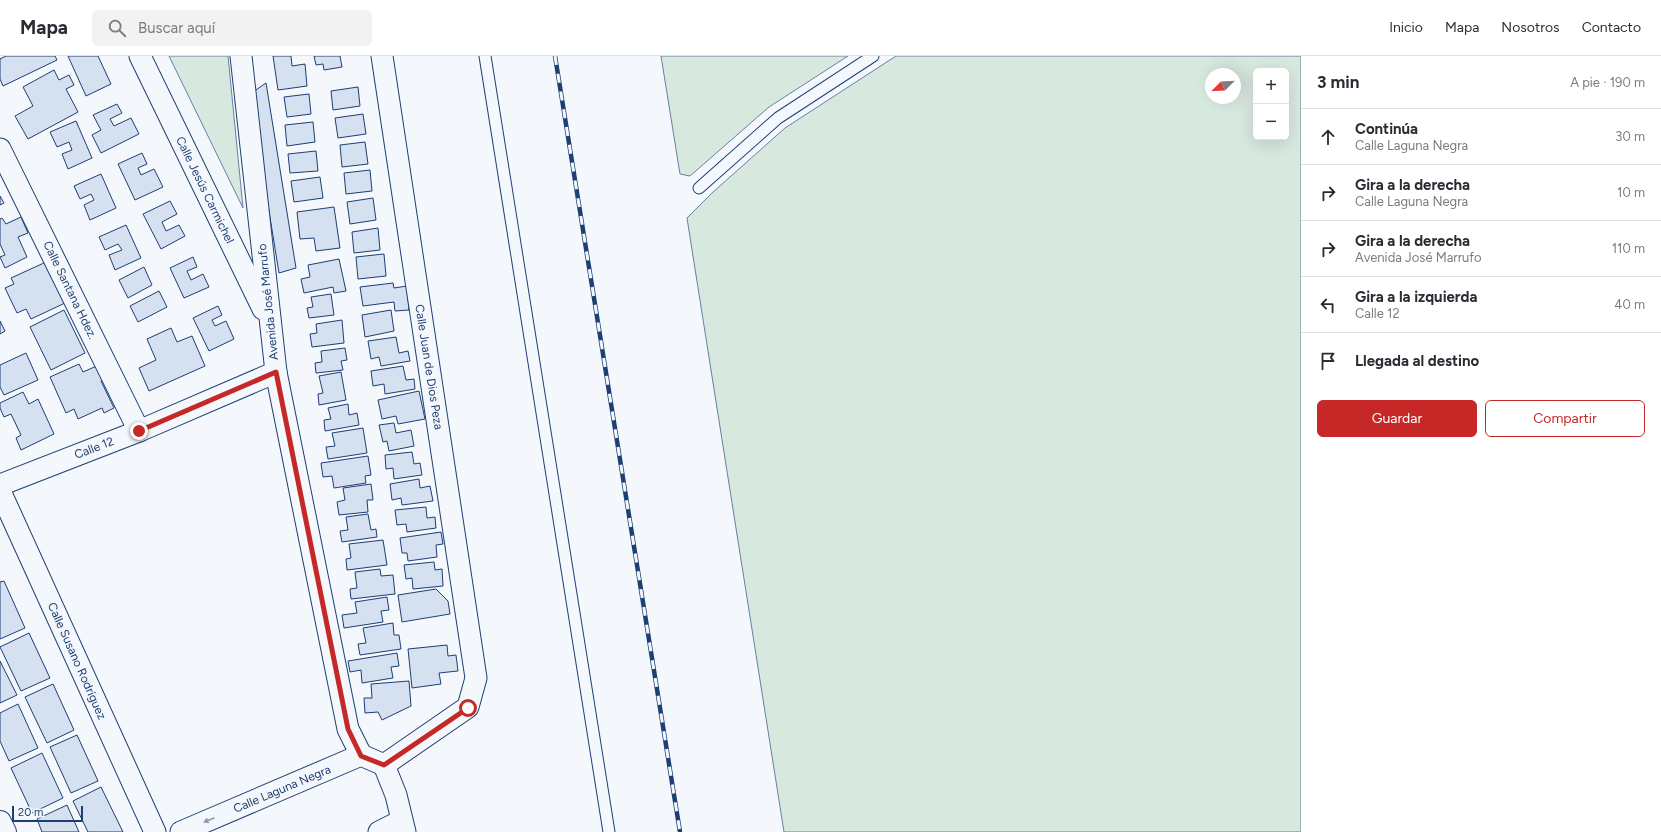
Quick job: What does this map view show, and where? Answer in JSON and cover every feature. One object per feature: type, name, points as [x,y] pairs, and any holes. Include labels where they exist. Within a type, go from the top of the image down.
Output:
[{"type":"street","name":"Calle Jesús Carmichel","points":[[140,56],[270,323]]},
{"type":"street","name":"Avenida José Marrufo","points":[[241,56],[276,372],[348,729],[361,756]]},
{"type":"street","name":"Calle Juan de Dios Peza","points":[[382,56],[476,678],[468,708],[384,765]]},
{"type":"street","name":"Calle Santana Hdez.","points":[[0,149],[139,431]]},
{"type":"street","name":"Calle 12","points":[[0,485],[139,431],[276,372]]},
{"type":"street","name":"Calle Susano Rodríguez","points":[[0,491],[155,832]]},
{"type":"street","points":[[361,756],[384,765],[396,795],[403,827],[379,832]]},
{"type":"street","name":"Calle Laguna Negra","points":[[181,832],[361,756]]},
{"type":"street","points":[[0,822],[5,832]]},
{"type":"lane","points":[[485,56],[609,832]]},
{"type":"lane","points":[[699,188],[778,118],[873,56]]},
{"type":"shaded area","points":[[169,56],[228,56],[243,208]]},
{"type":"shaded area","points":[[661,56],[848,56],[769,107],[690,176],[680,174]]},
{"type":"shaded area","points":[[896,56],[1301,56],[1301,832],[784,832],[687,218],[712,193],[785,128]]},
{"type":"building","points":[[6,56],[55,56],[57,60],[3,86],[0,79],[0,59]]},
{"type":"building","points":[[68,56],[98,56],[111,84],[86,96]]},
{"type":"building","points":[[273,56],[291,56],[292,66],[305,64],[307,86],[278,90]]},
{"type":"building","points":[[314,56],[340,56],[342,67],[324,70],[323,64],[316,65]]},
{"type":"building","points":[[54,70],[59,80],[69,75],[74,85],[66,89],[78,112],[28,139],[15,116],[33,106],[23,87]]},
{"type":"building","points":[[266,83],[296,268],[279,273],[250,94]]},
{"type":"building","points":[[358,87],[360,106],[333,110],[331,91]]},
{"type":"building","points":[[309,94],[311,114],[287,117],[284,97]]},
{"type":"building","points":[[117,104],[122,113],[110,119],[114,126],[131,118],[139,134],[101,153],[92,135],[101,130],[93,115]]},
{"type":"building","points":[[363,114],[366,134],[338,138],[335,118]]},
{"type":"building","points":[[76,121],[92,158],[68,169],[62,154],[72,150],[69,142],[57,147],[50,132]]},
{"type":"building","points":[[313,122],[315,142],[287,146],[285,125]]},
{"type":"building","points":[[365,142],[368,164],[342,167],[340,145]]},
{"type":"building","points":[[316,151],[318,171],[290,173],[288,154]]},
{"type":"building","points":[[142,153],[147,164],[138,168],[141,175],[154,169],[163,187],[135,200],[118,164]]},
{"type":"building","points":[[370,170],[372,191],[346,194],[344,173]]},
{"type":"building","points":[[101,174],[116,208],[90,220],[84,205],[94,200],[91,194],[80,199],[74,186]]},
{"type":"building","points":[[320,177],[323,198],[294,202],[291,181]]},
{"type":"building","points":[[0,196],[4,203],[0,205]]},
{"type":"building","points":[[373,198],[376,220],[350,224],[347,202]]},
{"type":"building","points":[[170,201],[177,214],[162,222],[166,231],[179,225],[185,236],[161,249],[143,214]]},
{"type":"building","points":[[334,207],[340,248],[316,251],[314,238],[300,239],[297,212]]},
{"type":"building","points":[[21,217],[28,233],[18,237],[27,257],[5,268],[0,257],[5,255],[0,244],[0,219],[2,218],[6,224]]},
{"type":"building","points":[[126,225],[141,258],[115,270],[109,255],[122,250],[118,244],[105,250],[99,237]]},
{"type":"building","points":[[378,228],[380,250],[354,253],[352,232]]},
{"type":"building","points":[[384,254],[386,276],[358,279],[356,257]]},
{"type":"building","points":[[193,257],[197,267],[187,271],[191,280],[203,274],[209,287],[184,298],[170,268]]},
{"type":"building","points":[[339,259],[346,291],[334,293],[333,287],[304,293],[301,279],[310,277],[308,265]]},
{"type":"building","points":[[46,262],[65,303],[31,319],[26,309],[17,313],[5,288],[14,284],[11,278]]},
{"type":"building","points":[[144,267],[152,285],[128,298],[119,280]]},
{"type":"building","points":[[393,283],[394,288],[407,286],[409,310],[395,311],[394,302],[363,306],[360,287]]},
{"type":"building","points":[[159,291],[167,307],[138,322],[130,306]]},
{"type":"building","points":[[331,294],[334,315],[309,318],[307,308],[313,307],[311,297]]},
{"type":"building","points":[[218,306],[222,315],[212,320],[215,326],[226,321],[234,339],[209,351],[193,318]]},
{"type":"building","points":[[64,310],[85,353],[51,370],[30,327]]},
{"type":"building","points":[[391,310],[394,331],[365,337],[362,315]]},
{"type":"building","points":[[342,320],[344,343],[312,347],[310,334],[317,333],[316,324]]},
{"type":"building","points":[[0,321],[5,331],[0,334]]},
{"type":"building","points":[[171,328],[177,342],[192,336],[205,366],[149,391],[139,368],[156,360],[147,339]]},
{"type":"building","points":[[396,337],[399,353],[408,351],[410,361],[381,366],[379,357],[371,359],[368,341]]},
{"type":"building","points":[[345,348],[347,360],[341,361],[343,370],[316,373],[315,363],[322,362],[321,351]]},
{"type":"building","points":[[26,353],[38,380],[4,395],[0,387],[0,365]]},
{"type":"building","points":[[79,364],[83,372],[99,365],[106,379],[101,381],[114,408],[104,413],[102,408],[78,419],[74,409],[66,413],[50,377]]},
{"type":"building","points":[[403,366],[406,380],[414,379],[415,389],[385,394],[384,384],[373,386],[371,371]]},
{"type":"building","points":[[341,372],[346,400],[319,405],[318,394],[323,393],[319,376]]},
{"type":"building","points":[[419,391],[425,419],[398,424],[396,416],[382,419],[378,400]]},
{"type":"building","points":[[23,392],[29,404],[38,399],[54,434],[21,450],[16,438],[21,435],[11,414],[4,417],[0,408],[0,403]]},
{"type":"building","points":[[348,404],[349,415],[357,413],[359,425],[325,431],[324,420],[331,419],[328,408]]},
{"type":"building","points":[[394,423],[396,433],[411,430],[414,446],[389,451],[387,441],[383,442],[379,425]]},
{"type":"building","points":[[363,428],[367,453],[328,459],[326,447],[335,446],[332,433]]},
{"type":"building","points":[[412,452],[414,464],[420,463],[422,475],[394,479],[393,468],[386,469],[385,455]]},
{"type":"building","points":[[368,456],[371,475],[365,476],[366,483],[334,488],[332,476],[323,477],[321,463]]},
{"type":"building","points":[[419,479],[420,488],[430,486],[433,501],[402,505],[401,498],[392,500],[390,484]]},
{"type":"building","points":[[371,484],[373,500],[367,500],[368,512],[339,515],[337,502],[345,500],[343,488]]},
{"type":"building","points":[[426,507],[427,518],[435,517],[436,528],[407,532],[406,524],[397,525],[395,510]]},
{"type":"building","points":[[368,514],[371,530],[376,529],[377,537],[342,542],[340,531],[348,530],[346,517]]},
{"type":"building","points":[[441,532],[443,544],[436,545],[437,557],[408,561],[407,553],[402,553],[400,538]]},
{"type":"building","points":[[383,540],[387,565],[347,570],[346,559],[351,558],[349,544]]},
{"type":"building","points":[[434,562],[435,570],[442,569],[443,586],[413,589],[412,578],[406,579],[404,565]]},
{"type":"building","points":[[380,569],[381,576],[393,575],[395,594],[351,599],[350,589],[357,588],[355,572]]},
{"type":"building","points":[[4,581],[25,628],[0,639],[0,582]]},
{"type":"building","points":[[436,589],[448,601],[450,614],[402,622],[398,595]]},
{"type":"building","points":[[387,597],[389,610],[381,611],[383,622],[344,628],[342,615],[357,613],[355,602]]},
{"type":"building","points":[[393,623],[394,635],[399,635],[401,649],[360,655],[358,644],[366,643],[363,628]]},
{"type":"building","points":[[29,633],[50,678],[21,691],[0,647]]},
{"type":"building","points":[[447,645],[448,656],[456,655],[458,671],[439,673],[441,684],[412,688],[408,649]]},
{"type":"building","points":[[397,653],[399,666],[391,667],[393,678],[362,683],[361,670],[350,672],[348,661]]},
{"type":"building","points":[[0,661],[17,695],[0,703]]},
{"type":"building","points":[[409,681],[411,706],[382,720],[378,712],[365,713],[364,698],[372,698],[371,684]]},
{"type":"building","points":[[53,684],[74,730],[47,743],[25,697]]},
{"type":"building","points":[[18,704],[38,748],[9,761],[0,741],[0,713]]},
{"type":"building","points":[[77,735],[98,781],[71,793],[50,747]]},
{"type":"building","points":[[42,753],[63,798],[32,813],[11,768]]},
{"type":"building","points":[[101,787],[123,832],[88,832],[73,801]]},
{"type":"building","points":[[67,805],[79,832],[42,832],[37,819]]},
{"type":"railway","points":[[555,56],[680,832]]},
{"type":"route","points":[[139,431],[276,372],[348,729],[361,756],[384,765],[468,708]]}]
